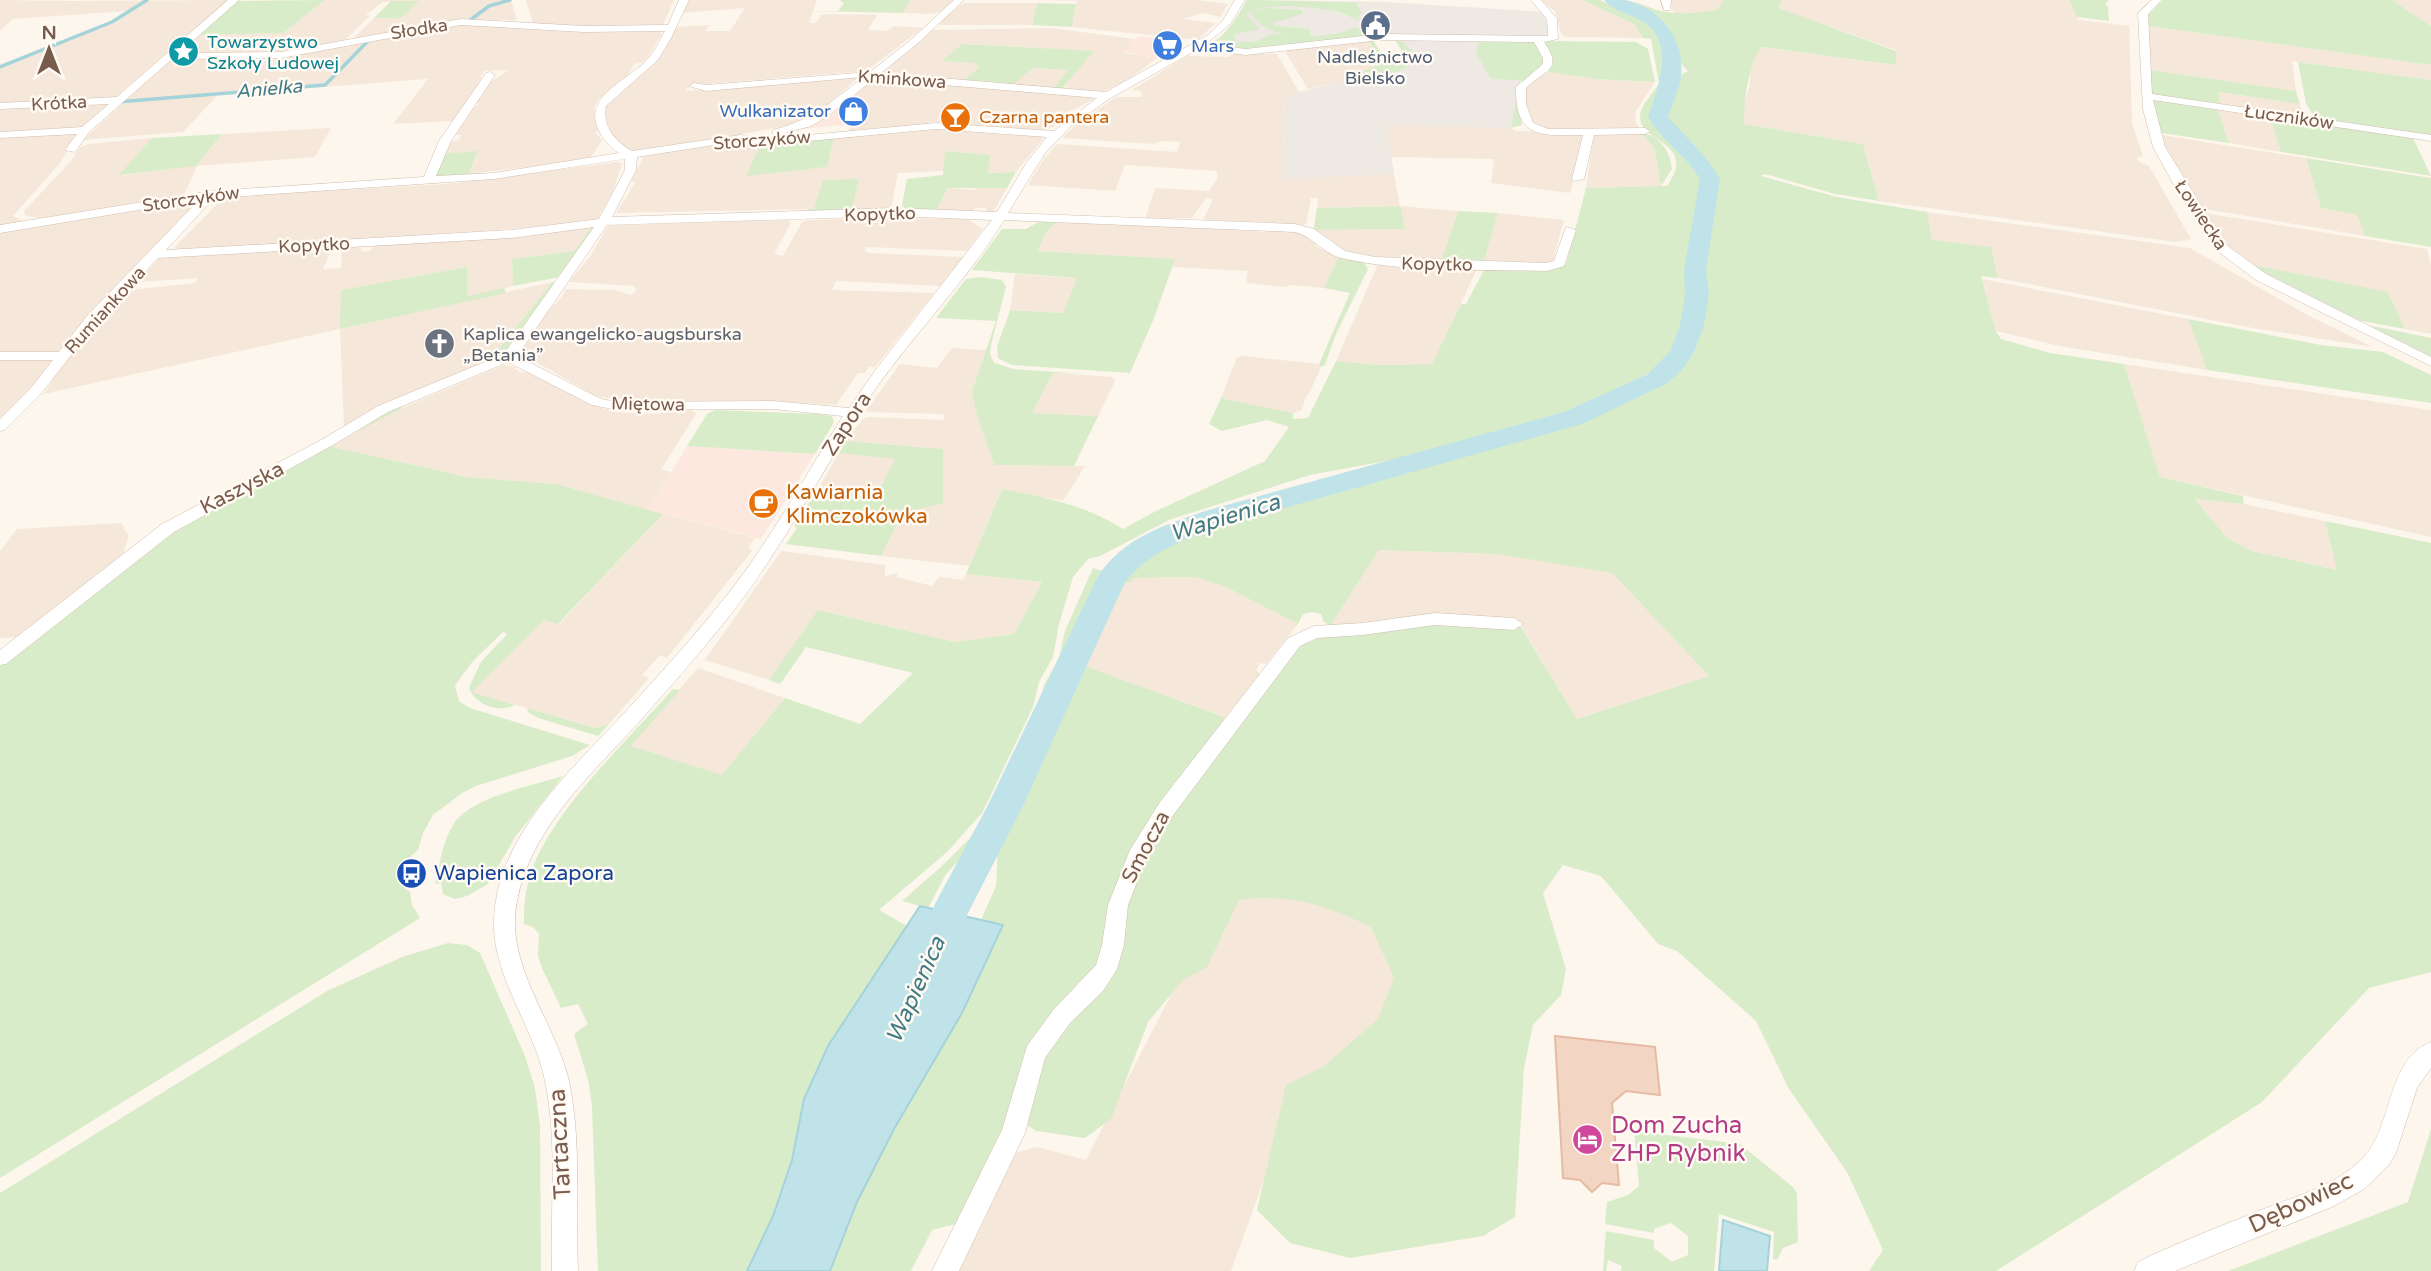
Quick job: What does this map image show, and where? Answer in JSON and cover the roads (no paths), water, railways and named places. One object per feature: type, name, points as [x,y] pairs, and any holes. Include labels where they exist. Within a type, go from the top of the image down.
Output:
[{"type":"street","points":[[71,150],[85,130],[234,0]]},
{"type":"street","points":[[509,357],[604,222],[632,165],[631,155],[610,141],[600,122],[600,106],[656,55],[684,0]]},
{"type":"street","points":[[740,138],[783,131],[816,120],[869,75],[915,41],[959,0]]},
{"type":"street","name":"Zapora","points":[[506,901],[517,865],[540,825],[578,777],[723,611],[763,555],[853,413],[1000,218],[1032,161],[1056,134],[1110,96],[1195,46],[1223,26],[1240,0]]},
{"type":"street","points":[[1195,46],[1246,52],[1381,37],[1552,39],[1552,19],[1536,0]]},
{"type":"street","name":"Łowiecka","points":[[2157,0],[2142,17],[2141,47],[2152,123],[2162,154],[2211,236],[2230,257],[2261,277],[2431,362]]},
{"type":"street","name":"Słodka","points":[[170,56],[281,55],[461,22],[584,30],[669,28]]},
{"type":"street","points":[[1537,39],[1549,58],[1545,71],[1521,87],[1521,106],[1527,124],[1533,129],[1545,131],[1645,131]]},
{"type":"street","points":[[428,181],[445,141],[491,75]]},
{"type":"street","name":"Kminkowa","points":[[694,86],[706,88],[869,75],[1110,96]]},
{"type":"street","name":"Łuczników","points":[[2147,96],[2431,138]]},
{"type":"street","name":"Krótka","points":[[0,106],[118,100]]},
{"type":"street","name":"Storczyków","points":[[0,229],[211,195],[505,174],[740,138],[766,142],[936,126],[1056,134]]},
{"type":"street","points":[[0,135],[85,130]]},
{"type":"street","points":[[1578,179],[1589,137],[1587,132]]},
{"type":"street","points":[[596,161],[610,141]]},
{"type":"street","name":"Rumiankowa","points":[[0,427],[35,392],[92,319],[211,195]]},
{"type":"street","name":"Kopytko","points":[[155,254],[512,234],[604,222],[895,212],[1295,228],[1310,232],[1341,254],[1375,261],[1548,267],[1560,263],[1570,230]]},
{"type":"street","points":[[0,356],[62,356]]},
{"type":"street","name":"Miętowa","points":[[509,357],[597,402],[617,406],[773,405],[853,413]]},
{"type":"street","name":"Kaszyska","points":[[0,659],[142,545],[174,524],[383,410],[509,357]]},
{"type":"street","name":"Smocza","points":[[945,1271],[1013,1133],[1035,1054],[1062,1016],[1095,984],[1106,969],[1113,945],[1118,905],[1137,856],[1167,808],[1294,642],[1314,632],[1363,629],[1435,619],[1514,624]]},
{"type":"street","name":"Tartaczna","points":[[506,901],[504,920],[511,967],[547,1046],[562,1101],[565,1271]]},
{"type":"street","name":"Dębowiec","points":[[2147,1271],[2329,1195],[2362,1175],[2381,1156],[2391,1137],[2406,1086],[2416,1069],[2431,1053]]},
{"type":"water","points":[[920,906],[1003,925],[962,1013],[894,1129],[857,1202],[830,1271],[747,1271],[773,1216],[792,1160],[804,1099],[828,1046]]},
{"type":"water","points":[[1723,1220],[1770,1236],[1767,1271],[1719,1271]]},
{"type":"waterway","points":[[0,67],[112,22],[147,0]]},
{"type":"waterway","name":"Anielka","points":[[469,21],[489,6],[510,0]]},
{"type":"waterway","name":"Wapienica","points":[[933,952],[949,913],[1004,808],[1112,578],[1133,555],[1158,540],[1215,518],[1573,418],[1631,393],[1657,379],[1673,365],[1683,350],[1692,325],[1697,295],[1695,270],[1710,179],[1658,117],[1672,76],[1670,50],[1662,28],[1650,18],[1612,0]]},
{"type":"waterway","name":"Anielka","points":[[117,102],[325,85],[370,39]]},
{"type":"place","name":"Nadleśnictwo Bielsko","points":[[1375,26]]},
{"type":"place","name":"Mars","points":[[1168,46]]},
{"type":"place","name":"Towarzystwo Szkoły Ludowej","points":[[184,52]]},
{"type":"place","name":"Wulkanizator","points":[[854,111]]},
{"type":"place","name":"Czarna pantera","points":[[956,117]]},
{"type":"place","name":"Kaplica ewangelicko-augsburska „Betania”","points":[[440,344]]},
{"type":"place","name":"Kawiarnia Klimczokówka","points":[[763,504]]},
{"type":"place","name":"Wapienica Zapora","points":[[411,873]]},
{"type":"place","name":"Dom Zucha ZHP Rybnik","points":[[1588,1139]]}]
